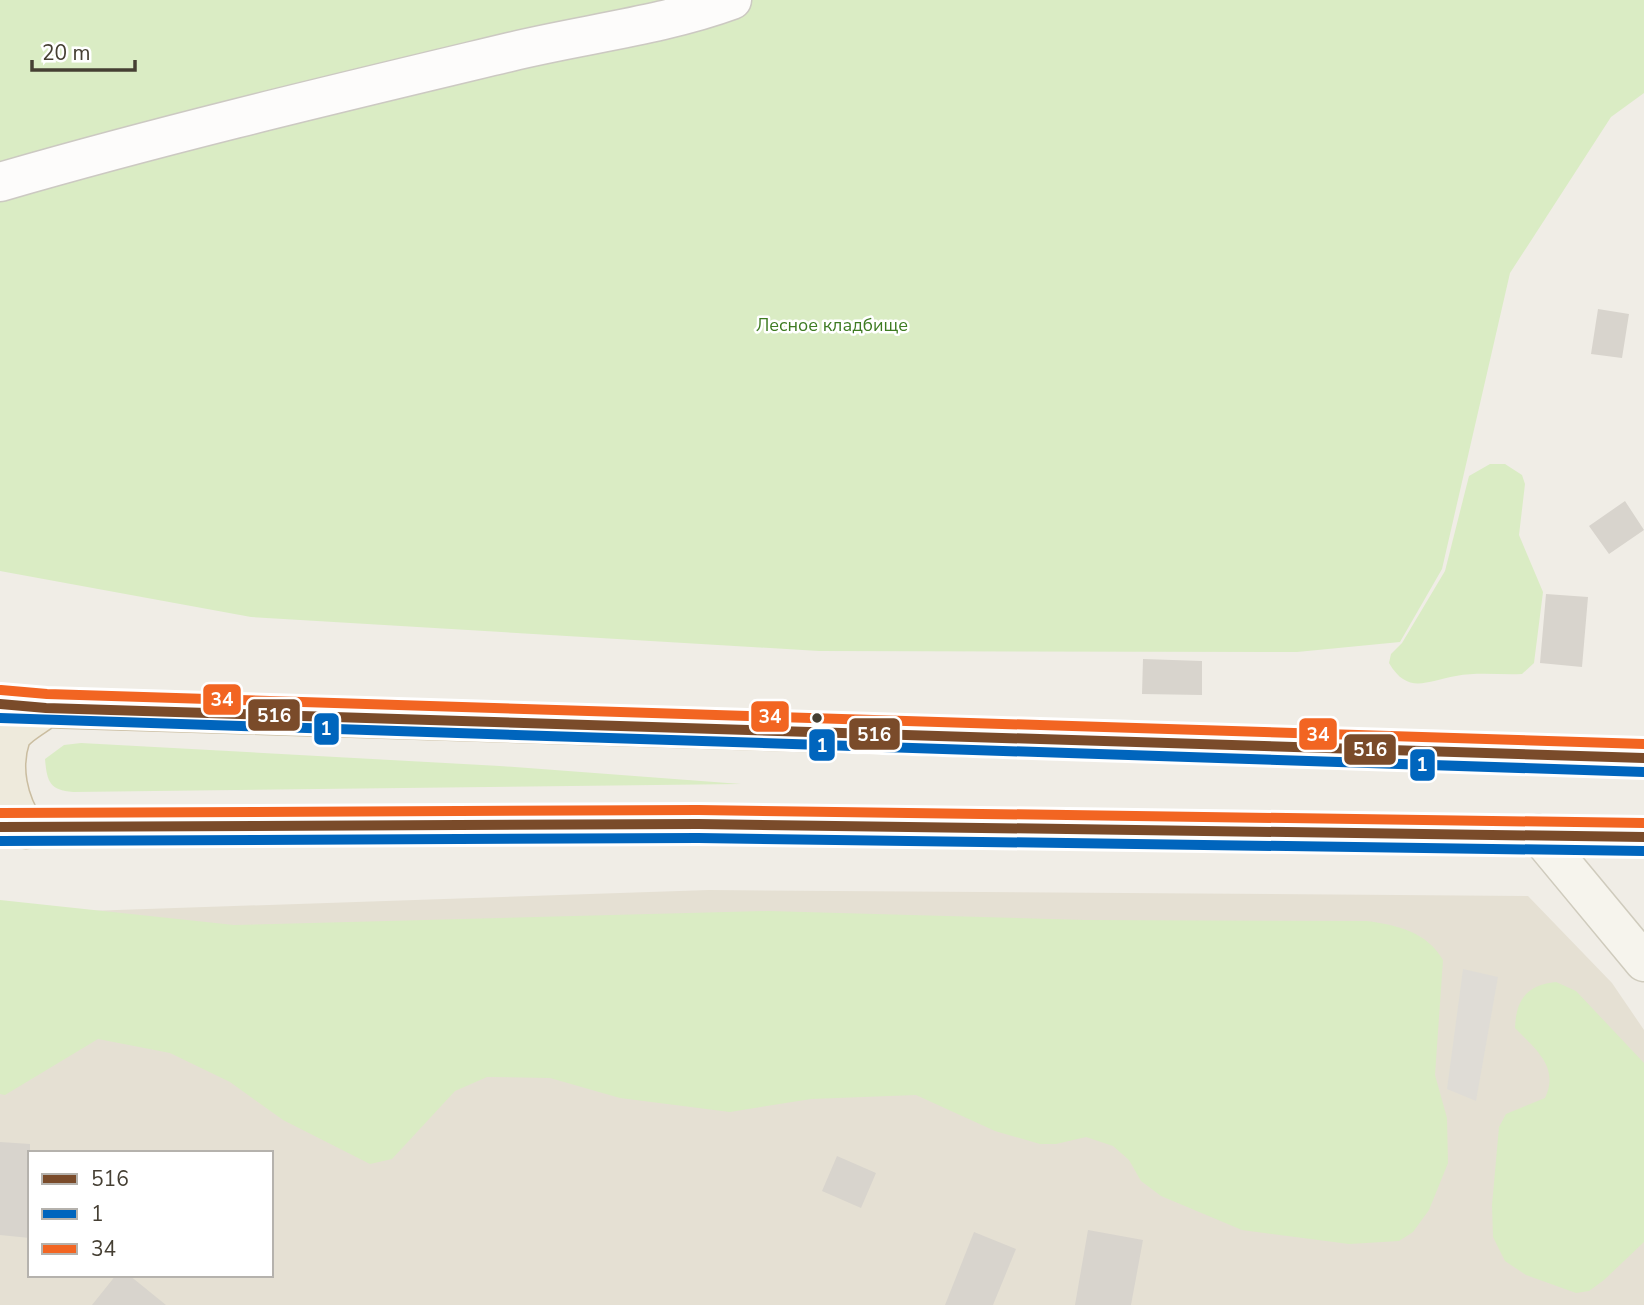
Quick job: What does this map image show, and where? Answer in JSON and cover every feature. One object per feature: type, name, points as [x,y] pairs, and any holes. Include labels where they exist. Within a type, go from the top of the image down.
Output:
[{"type":"highway","points":[[0,704],[46,709],[1644,758]]},
{"type":"highway","points":[[46,709],[11,735],[0,766],[13,828],[698,824],[1644,837]]},
{"type":"main road","points":[[1538,834],[1644,962]]},
{"type":"street","points":[[0,182],[154,137],[543,44],[673,18],[732,0]]},
{"type":"shaded area","points":[[709,890],[1528,896],[1612,983],[1644,1030],[1644,1305],[0,1305],[0,914]]},
{"type":"shaded area","points":[[1463,969],[1498,977],[1476,1101],[1447,1089]]},
{"type":"green space","name":"Лесное кладбище","points":[[0,0],[1644,0],[1644,93],[1611,117],[1510,273],[1442,569],[1400,642],[1297,652],[819,651],[251,617],[0,571]]},
{"type":"green space","points":[[1490,464],[1505,464],[1522,475],[1525,484],[1519,535],[1543,592],[1534,663],[1522,674],[1472,674],[1427,683],[1403,679],[1389,663],[1391,654],[1402,643],[1445,571],[1469,476]]},
{"type":"green space","points":[[81,743],[500,766],[741,784],[73,792],[59,789],[48,779],[45,759],[64,745]]},
{"type":"green space","points":[[0,900],[234,925],[768,911],[1085,920],[1367,921],[1400,928],[1420,936],[1443,960],[1435,1075],[1447,1118],[1448,1163],[1429,1210],[1413,1232],[1399,1241],[1349,1244],[1242,1230],[1161,1196],[1141,1181],[1129,1160],[1113,1146],[1086,1137],[1056,1144],[1040,1144],[995,1131],[916,1095],[811,1099],[730,1112],[620,1098],[550,1078],[487,1077],[455,1091],[392,1159],[370,1164],[283,1120],[230,1082],[170,1053],[98,1039],[5,1095],[0,1094]]},
{"type":"green space","points":[[1556,982],[1576,991],[1644,1063],[1644,1242],[1604,1280],[1589,1291],[1576,1293],[1526,1275],[1505,1261],[1493,1237],[1492,1205],[1499,1127],[1506,1114],[1545,1098],[1549,1087],[1543,1059],[1515,1028],[1518,1009],[1525,995],[1531,990]]},
{"type":"building","points":[[1598,309],[1629,314],[1622,358],[1591,354]]},
{"type":"building","points":[[1625,501],[1644,530],[1609,554],[1589,526]]},
{"type":"building","points":[[1546,594],[1588,597],[1582,667],[1540,663]]},
{"type":"building","points":[[1143,659],[1202,661],[1202,695],[1142,694]]},
{"type":"building","points":[[0,1142],[30,1144],[28,1238],[0,1235]]},
{"type":"building","points":[[837,1156],[876,1173],[861,1208],[822,1191]]},
{"type":"building","points":[[1088,1230],[1143,1240],[1131,1305],[1075,1305]]},
{"type":"building","points":[[974,1232],[1016,1249],[993,1305],[945,1305]]},
{"type":"building","points":[[114,1277],[131,1277],[166,1305],[92,1305]]},
{"type":"transit line","name":"34","points":[[1,690],[47,694],[1644,744]]},
{"type":"transit line","name":"516","points":[[0,704],[46,708],[1644,758]]},
{"type":"transit line","name":"1","points":[[0,718],[1644,772]]},
{"type":"transit line","name":"34","points":[[0,813],[698,810],[1644,823]]},
{"type":"transit line","name":"516","points":[[0,827],[698,824],[1644,837]]},
{"type":"transit line","name":"1","points":[[0,841],[698,838],[1644,851]]}]
